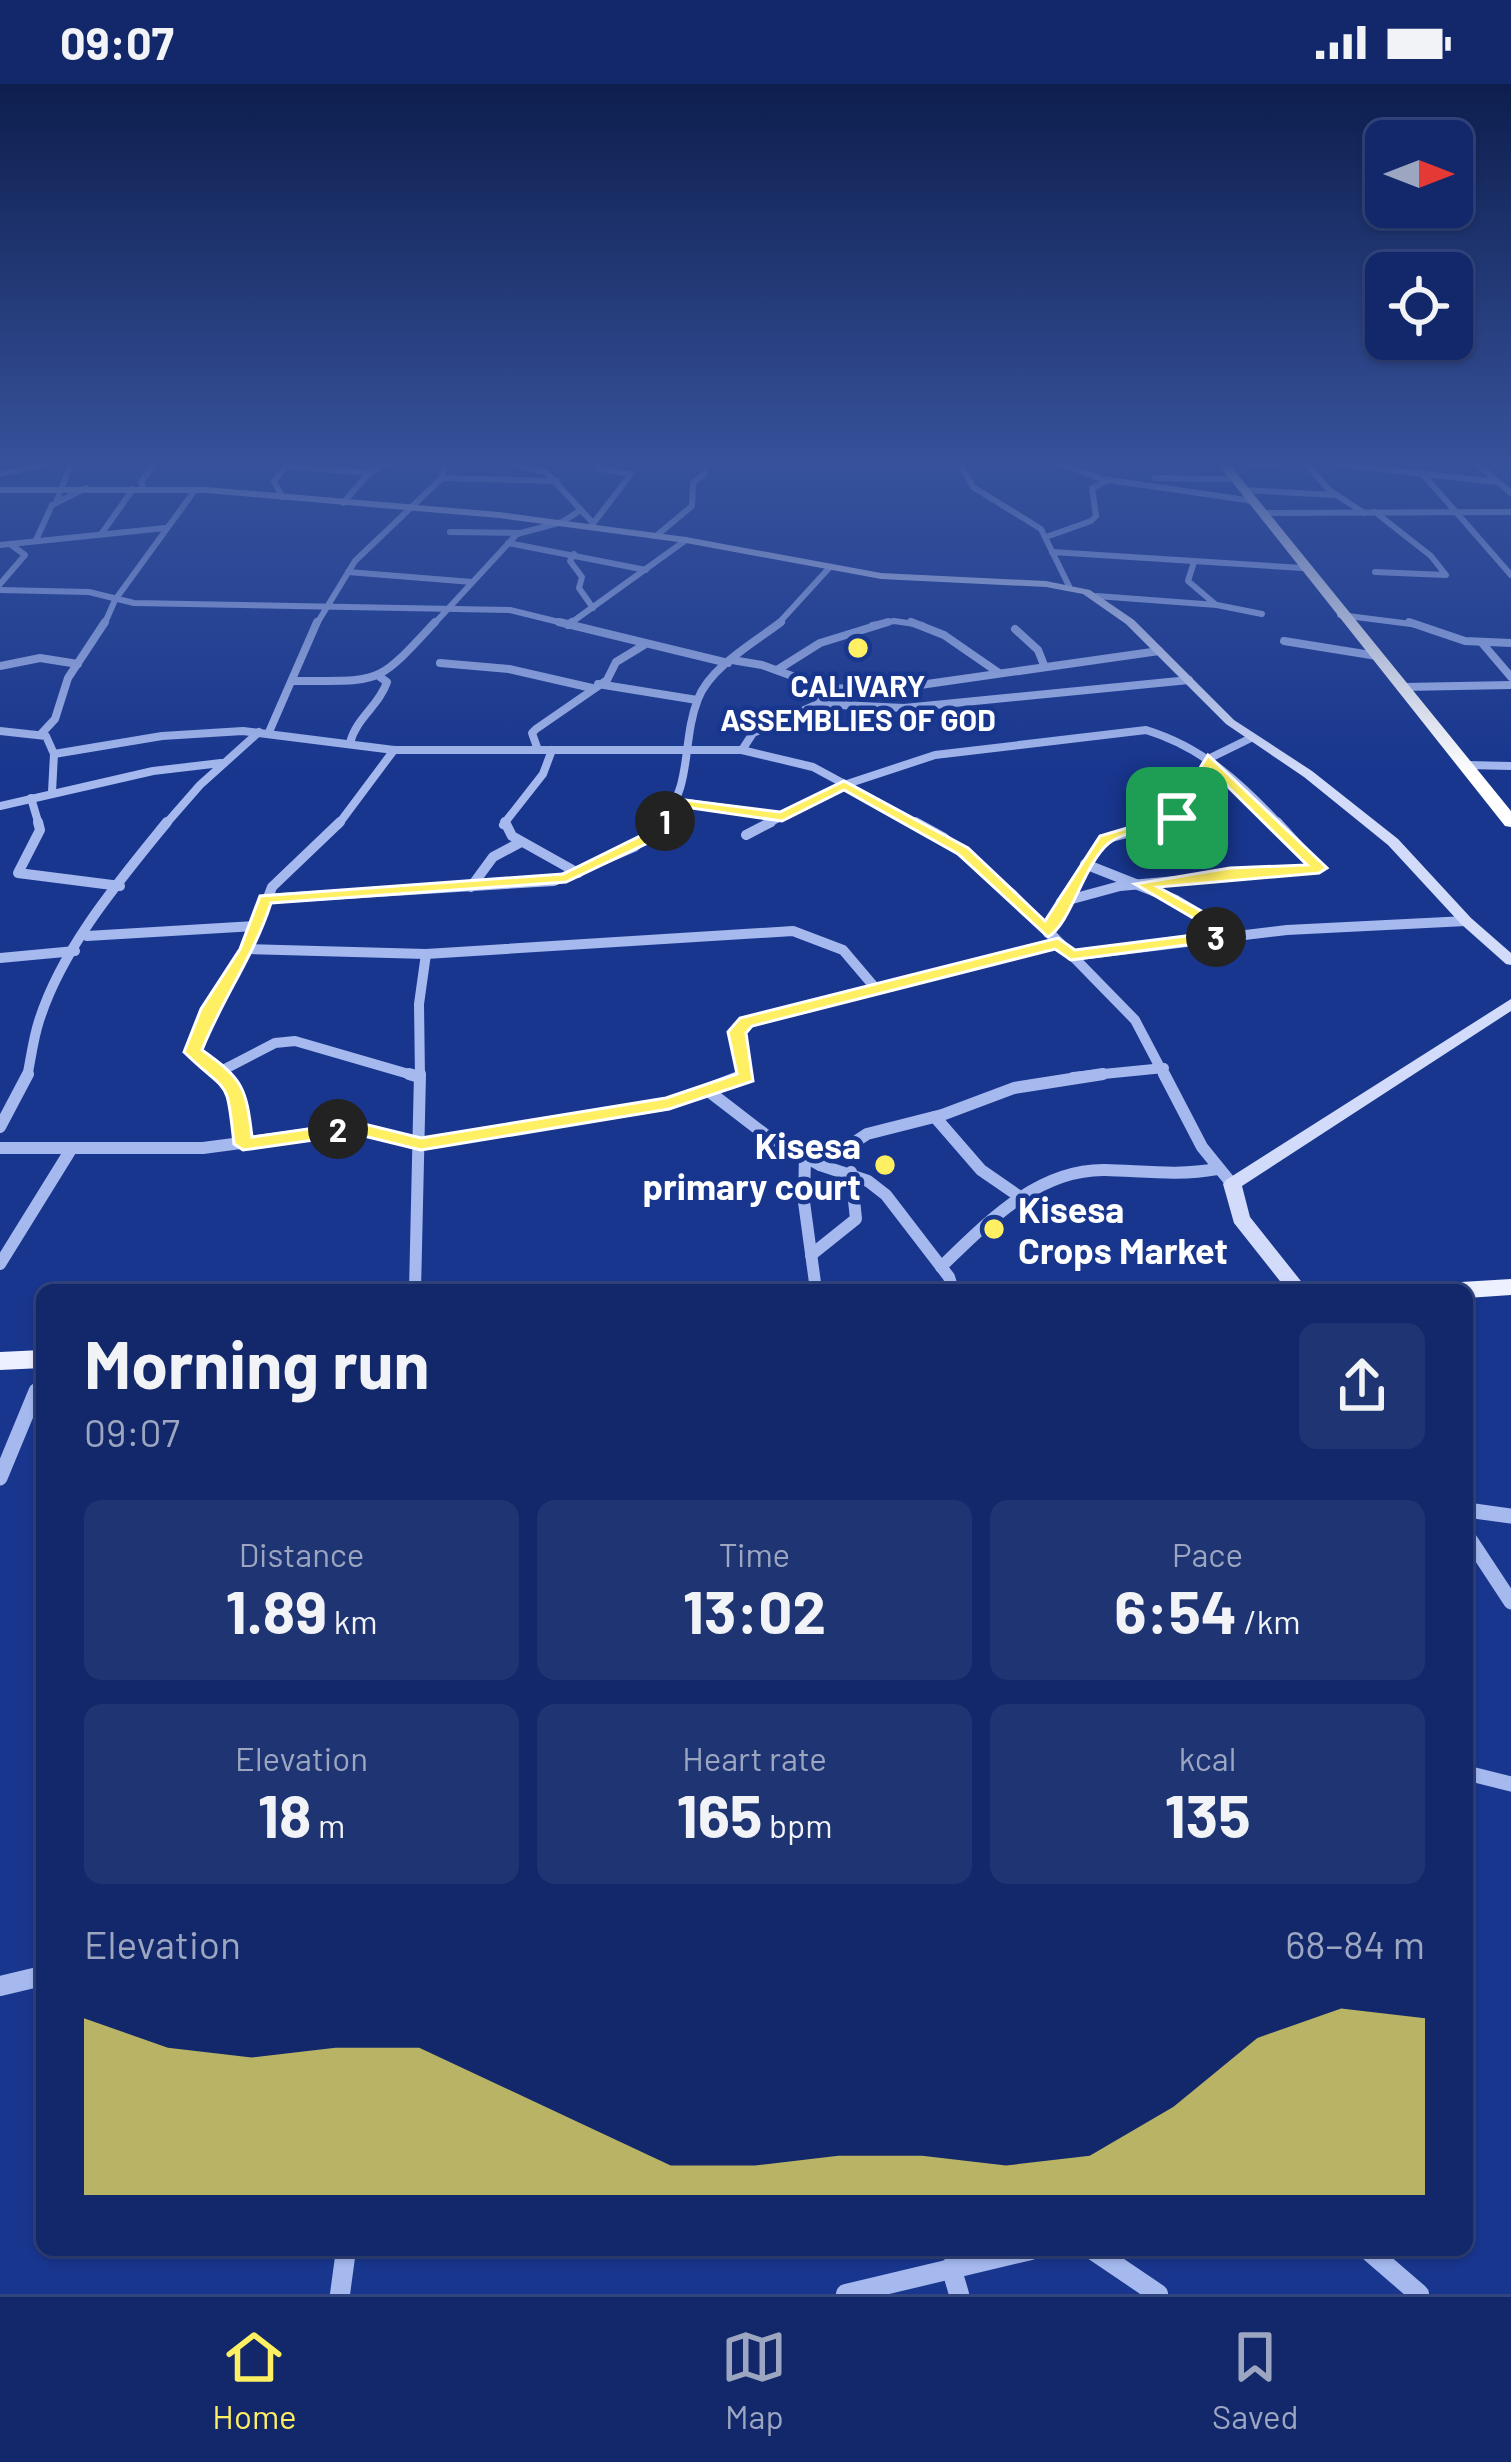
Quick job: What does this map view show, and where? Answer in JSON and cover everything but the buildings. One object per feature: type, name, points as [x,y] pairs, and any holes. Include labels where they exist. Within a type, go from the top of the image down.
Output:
[{"type":"highway","points":[[1303,568],[1511,822]]},
{"type":"main road","points":[[1473,1290],[1511,1288]]},
{"type":"main road","points":[[0,1361],[36,1359]]},
{"type":"street","points":[[41,734],[55,719],[65,684],[98,639],[115,600],[138,567]]},
{"type":"street","points":[[0,1127],[28,1075],[33,1033],[75,951],[170,818],[221,763],[264,732],[352,567]]},
{"type":"street","points":[[293,681],[380,677],[397,666],[486,567]]},
{"type":"street","points":[[574,567],[582,577],[579,588],[593,608]]},
{"type":"street","points":[[633,567],[646,570]]},
{"type":"street","points":[[568,625],[650,567]]},
{"type":"street","points":[[265,899],[539,883],[578,873],[651,836],[674,801],[691,752],[689,736],[697,700],[730,662],[781,622],[830,567]]},
{"type":"street","points":[[831,567],[936,582],[1069,586],[1097,596],[1217,605],[1262,614]]},
{"type":"street","points":[[1060,567],[1069,586]]},
{"type":"street","points":[[1192,567],[1188,581],[1217,605]]},
{"type":"street","points":[[1287,567],[1303,568]]},
{"type":"street","points":[[1375,572],[1446,575],[1440,567]]},
{"type":"street","points":[[348,572],[472,582]]},
{"type":"street","points":[[0,587],[73,590],[115,600],[510,610],[777,670],[828,689],[885,688],[1000,673],[1044,662],[1159,651]]},
{"type":"street","points":[[1097,596],[1251,739],[1308,774],[1393,842],[1466,921],[1511,961]]},
{"type":"street","points":[[1340,615],[1411,622],[1452,638],[1482,643],[1511,643]]},
{"type":"street","points":[[777,670],[811,646],[903,621],[960,646],[1000,673]]},
{"type":"street","points":[[1015,629],[1044,662]]},
{"type":"street","points":[[1284,641],[1377,656]]},
{"type":"street","points":[[1482,643],[1511,681]]},
{"type":"street","points":[[538,751],[532,733],[536,729],[607,680],[608,668],[619,657],[646,644]]},
{"type":"street","points":[[0,666],[40,658],[78,664]]},
{"type":"street","points":[[440,663],[509,669],[697,700]]},
{"type":"street","points":[[350,743],[357,722],[384,694],[387,682],[380,677]]},
{"type":"street","points":[[742,750],[753,734],[818,704],[904,707],[1189,680]]},
{"type":"street","points":[[1403,687],[1511,681]]},
{"type":"street","points":[[818,704],[819,694],[828,689]]},
{"type":"street","points":[[0,730],[41,734]]},
{"type":"street","points":[[746,835],[844,785],[935,755],[1154,731],[1208,759],[1319,868],[1143,884],[1061,902]]},
{"type":"street","points":[[54,754],[196,732],[264,732],[394,750],[742,750],[813,767],[963,851],[1135,1020],[1217,1169],[1232,1184],[1241,1219],[1293,1284]]},
{"type":"street","points":[[41,734],[54,754],[52,792]]},
{"type":"street","points":[[1053,938],[1061,902],[1085,864],[1111,836],[1174,821],[1208,759],[1251,739]]},
{"type":"street","points":[[1191,748],[1221,750]]},
{"type":"street","points":[[243,1144],[238,1095],[223,1070],[197,1057],[193,1043],[248,949],[265,899],[280,878],[338,825],[394,750]]},
{"type":"street","points":[[552,750],[536,787],[509,810],[503,826],[521,842],[578,873]]},
{"type":"street","points":[[0,806],[153,771],[221,763]]},
{"type":"street","points":[[1467,765],[1511,766]]},
{"type":"street","points":[[31,798],[40,830],[19,873],[120,886]]},
{"type":"street","points":[[674,801],[782,816]]},
{"type":"street","points":[[471,887],[493,857],[521,842]]},
{"type":"street","points":[[1085,864],[1143,884],[1234,935]]},
{"type":"street","points":[[1071,956],[1234,935],[1466,921]]},
{"type":"street","points":[[87,936],[255,926]]},
{"type":"street","points":[[248,949],[426,954],[793,931],[843,950],[877,990]]},
{"type":"street","points":[[0,1148],[70,1151],[243,1144],[356,1128],[421,1144],[711,1093],[747,1077],[739,1026],[1053,938]]},
{"type":"street","points":[[0,958],[75,951]]},
{"type":"street","points":[[415,1284],[421,1144],[419,1004],[426,954]]},
{"type":"street","points":[[1232,1184],[1511,1004]]},
{"type":"street","points":[[223,1070],[275,1043],[295,1041],[419,1077]]},
{"type":"street","points":[[820,1165],[867,1134],[935,1117],[1014,1088],[1056,1079],[1164,1069]]},
{"type":"street","points":[[711,1093],[744,1121],[820,1165],[851,1172],[886,1195],[950,1284]]},
{"type":"street","points":[[935,1117],[981,1170],[1023,1199]]},
{"type":"street","points":[[0,1264],[70,1151]]},
{"type":"street","points":[[805,1156],[815,1284]]},
{"type":"street","points":[[941,1268],[998,1214],[1074,1171],[1171,1177],[1217,1169]]},
{"type":"street","points":[[811,1256],[856,1219],[851,1172]]},
{"type":"street","points":[[0,1478],[36,1392]]},
{"type":"street","points":[[1473,1511],[1511,1516]]},
{"type":"street","points":[[1473,1544],[1511,1602]]},
{"type":"street","points":[[1473,1774],[1511,1784]]},
{"type":"street","points":[[0,1986],[36,1977]]},
{"type":"street","points":[[340,2294],[345,2256]]},
{"type":"street","points":[[846,2294],[1003,2256]]},
{"type":"street","points":[[1102,2256],[1158,2294]]},
{"type":"street","points":[[1375,2256],[1419,2294]]},
{"type":"street","points":[[951,2267],[959,2294]]},
{"type":"place","name":"CALIVARY ASSEMBLIES OF GOD","points":[[858,648]]},
{"type":"place","name":"Kisesa primary court","points":[[885,1165]]},
{"type":"place","name":"Kisesa Crops Market","points":[[994,1229]]},
{"type":"route","points":[[1208,759],[1319,868],[1143,884],[1234,935],[1071,956],[1058,943],[746,1022],[737,1032],[747,1077],[669,1104],[421,1144],[356,1128],[243,1144],[238,1095],[229,1078],[192,1052],[209,1009],[248,949],[265,899],[566,878],[651,836],[674,801],[782,816],[844,785],[963,851],[1048,932],[1061,902],[1105,839],[1177,818],[1208,759]]}]
